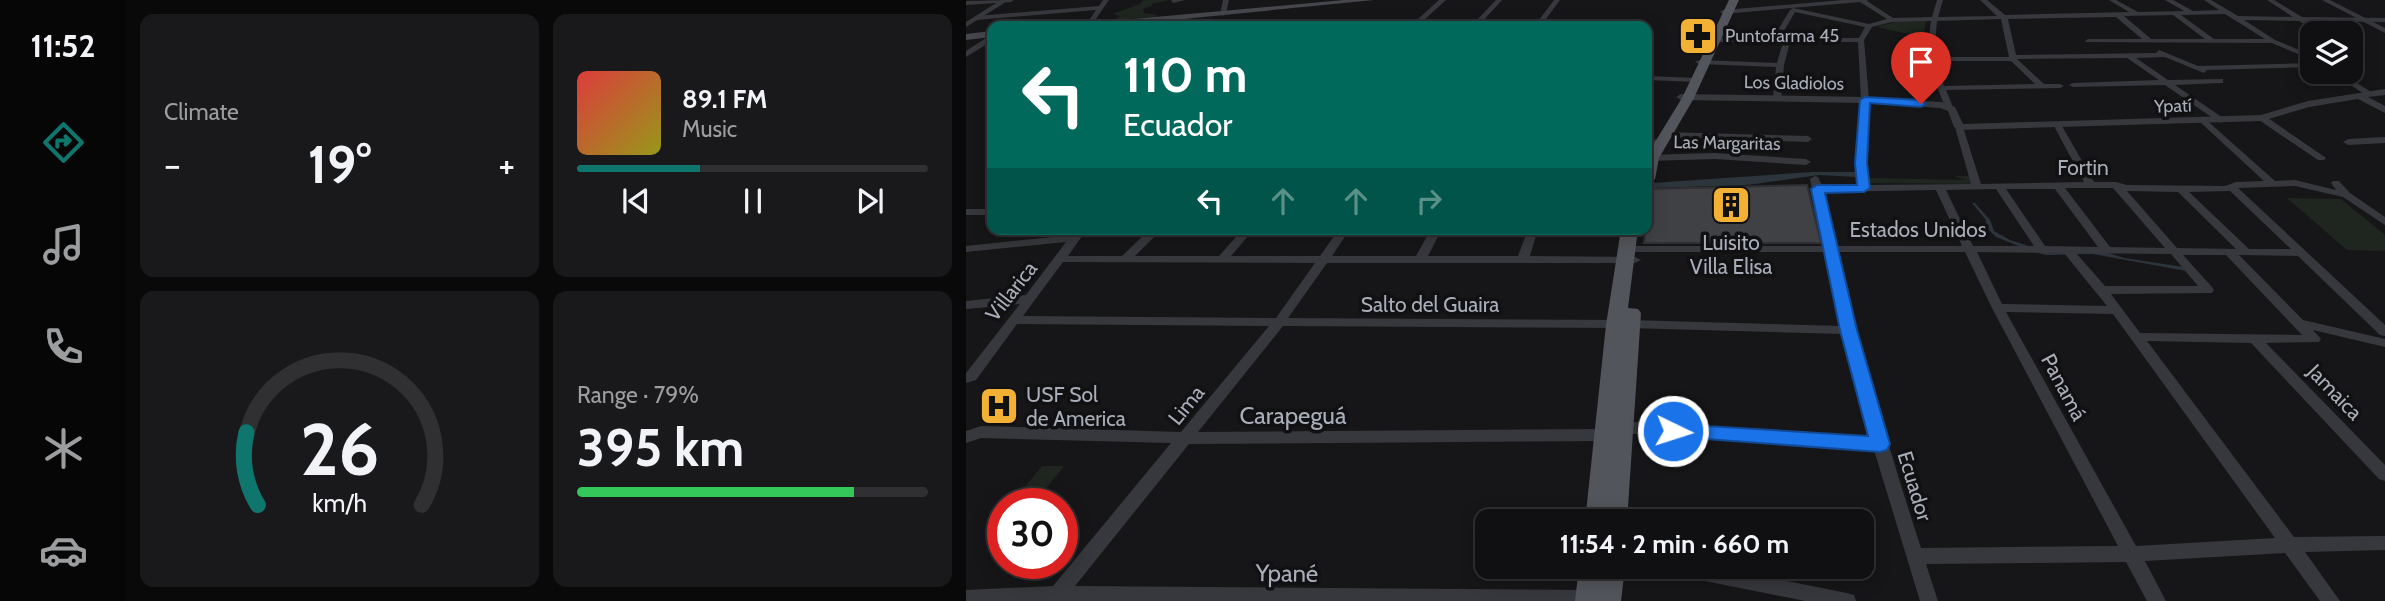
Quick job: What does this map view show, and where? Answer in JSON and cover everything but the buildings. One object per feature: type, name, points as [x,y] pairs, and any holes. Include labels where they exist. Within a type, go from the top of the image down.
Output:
[{"type":"main road","points":[[1144,21],[1320,2],[1370,0]]},
{"type":"main road","points":[[1653,147],[1685,97],[1727,8],[1734,0]]},
{"type":"main road","points":[[966,37],[987,36]]},
{"type":"main road","points":[[1614,509],[1616,432],[1631,254],[1630,235]]},
{"type":"main road","points":[[1631,254],[1637,235]]},
{"type":"main road","points":[[1601,509],[1616,432]]},
{"type":"main road","points":[[1595,579],[1598,600]]},
{"type":"main road","points":[[1598,600],[1606,579]]},
{"type":"street","points":[[966,3],[1007,0]]},
{"type":"street","points":[[966,25],[1007,0]]},
{"type":"street","points":[[1092,21],[1106,0]]},
{"type":"street","points":[[1173,1],[1182,0]]},
{"type":"street","points":[[1223,14],[1226,0]]},
{"type":"street","points":[[1419,21],[1443,0]]},
{"type":"street","points":[[1480,21],[1499,0]]},
{"type":"street","points":[[1542,21],[1557,0]]},
{"type":"street","points":[[1779,0],[1791,9],[1869,26],[1892,20],[2229,12]]},
{"type":"street","points":[[1727,8],[1791,9],[1863,0],[1892,20]]},
{"type":"street","points":[[1940,0],[1934,20],[1930,59],[1959,127],[1977,186]]},
{"type":"street","points":[[1983,0],[2004,18],[2013,58],[2042,86]]},
{"type":"street","points":[[2112,0],[2136,15]]},
{"type":"street","points":[[2168,0],[2192,13]]},
{"type":"street","points":[[2207,0],[2273,41],[2299,51]]},
{"type":"street","points":[[2270,0],[2303,21]]},
{"type":"street","points":[[2325,0],[2385,31]]},
{"type":"street","points":[[976,18],[1101,8]]},
{"type":"street","points":[[1774,40],[1791,9]]},
{"type":"street","points":[[2175,14],[2212,41]]},
{"type":"street","points":[[2118,15],[2149,41]]},
{"type":"street","points":[[2239,18],[2385,20]]},
{"type":"street","points":[[1862,180],[1865,100],[1861,40],[1869,26]]},
{"type":"street","points":[[970,50],[987,39]]},
{"type":"street","points":[[1713,40],[1861,40]]},
{"type":"street","points":[[1777,99],[1780,65],[1787,40]]},
{"type":"street","points":[[2088,41],[2273,41]]},
{"type":"street","points":[[2073,85],[2222,80],[2133,41]]},
{"type":"street","points":[[1930,59],[2165,55]]},
{"type":"street","points":[[2129,56],[2220,120]]},
{"type":"street","points":[[1702,62],[1780,65]]},
{"type":"street","points":[[2196,68],[2300,65]]},
{"type":"street","points":[[1652,78],[1693,80]]},
{"type":"street","points":[[2350,84],[2385,110]]},
{"type":"street","points":[[1943,88],[2060,86]]},
{"type":"street","name":"Ypatí","points":[[1959,127],[2262,118],[2308,104],[2385,92]]},
{"type":"street","name":"Los Gladiolos","points":[[1685,97],[1865,100],[1949,107]]},
{"type":"street","points":[[2262,118],[2322,158]]},
{"type":"street","points":[[2203,120],[2273,184]]},
{"type":"street","points":[[2058,126],[2091,185]]},
{"type":"street","points":[[1653,147],[1808,139]]},
{"type":"street","points":[[2348,142],[2385,139]]},
{"type":"street","name":"Las Margaritas","points":[[1653,147],[1715,156],[1806,162]]},
{"type":"street","name":"Fortin","points":[[1816,184],[1862,180],[1940,189],[1952,185],[2116,185],[2126,188],[2227,189],[2304,184],[2346,195]]},
{"type":"street","points":[[2336,183],[2346,195],[2385,222]]},
{"type":"street","name":"Ecuador","points":[[1816,184],[1849,330],[1880,444],[1929,601]]},
{"type":"street","points":[[2057,185],[2106,248]]},
{"type":"street","points":[[2102,290],[2208,290],[2116,185]]},
{"type":"street","points":[[1999,187],[2042,249],[2178,254],[2302,253]]},
{"type":"street","points":[[2231,187],[2302,253],[2384,341]]},
{"type":"street","name":"Panamá","points":[[1940,189],[1998,308],[2157,601]]},
{"type":"street","points":[[2181,189],[2247,253]]},
{"type":"street","points":[[966,212],[987,212]]},
{"type":"street","points":[[966,249],[1071,235]]},
{"type":"street","name":"Villarica","points":[[969,378],[1078,235]]},
{"type":"street","points":[[1126,258],[1151,235]]},
{"type":"street","points":[[1222,259],[1244,235]]},
{"type":"street","name":"Lima","points":[[1054,597],[1279,322],[1341,235]]},
{"type":"street","points":[[1420,260],[1434,235]]},
{"type":"street","points":[[1523,260],[1531,235]]},
{"type":"street","points":[[2070,252],[2106,248],[2178,254]]},
{"type":"street","name":"Estados Unidos","points":[[1631,254],[1832,249],[2042,249]]},
{"type":"street","points":[[2070,252],[2102,290],[2331,601]]},
{"type":"street","points":[[2136,337],[2314,339],[2230,253]]},
{"type":"street","points":[[1060,259],[1523,260],[1631,254]]},
{"type":"street","points":[[966,305],[1028,299]]},
{"type":"street","points":[[1998,308],[2116,310]]},
{"type":"street","name":"Salto del Guaira","points":[[1012,320],[1623,324],[1849,330]]},
{"type":"street","points":[[2301,323],[2384,341]]},
{"type":"street","name":"Jamaica","points":[[2255,339],[2385,475]]},
{"type":"street","name":"Carapeguá","points":[[966,437],[981,432],[1186,438],[1616,432],[1880,444]]},
{"type":"street","points":[[1914,556],[2130,554],[2288,545],[2385,543]]},
{"type":"street","points":[[1736,579],[1847,601]]},
{"type":"street","name":"Ypané","points":[[966,598],[1598,600]]},
{"type":"shaded area","points":[[1143,0],[1169,0],[1143,9],[1144,13],[1157,15],[1155,17],[1115,20],[1120,16],[1112,14],[1140,4]]},
{"type":"shaded area","points":[[1926,21],[1923,37],[1876,27],[1895,22]]},
{"type":"shaded area","points":[[1811,172],[1857,172],[1856,177],[1819,175],[1747,185],[1652,188],[1652,183]]},
{"type":"shaded area","points":[[1954,176],[1974,176],[1976,184],[1868,183],[1869,178],[1966,180]]},
{"type":"shaded area","points":[[2287,198],[2341,199],[2385,235],[2385,251],[2347,250]]},
{"type":"shaded area","points":[[1972,203],[1990,220],[1994,231],[2010,240],[2041,250],[2099,250],[2124,258],[2184,267],[2186,271],[2093,254],[2046,255],[2034,252],[1996,237],[1985,226],[1986,220]]},
{"type":"shaded area","points":[[1042,466],[1064,466],[1047,488],[1024,488]]},
{"type":"place","name":"Puntofarma 45","points":[[1698,36]]},
{"type":"place","name":"Luisito Villa Elisa","points":[[1731,205]]},
{"type":"place","name":"USF Sol de America","points":[[999,406]]},
{"type":"route","points":[[1673,431],[1880,444],[1849,330],[1817,189],[1864,188],[1861,163],[1865,100],[1921,104]]}]
